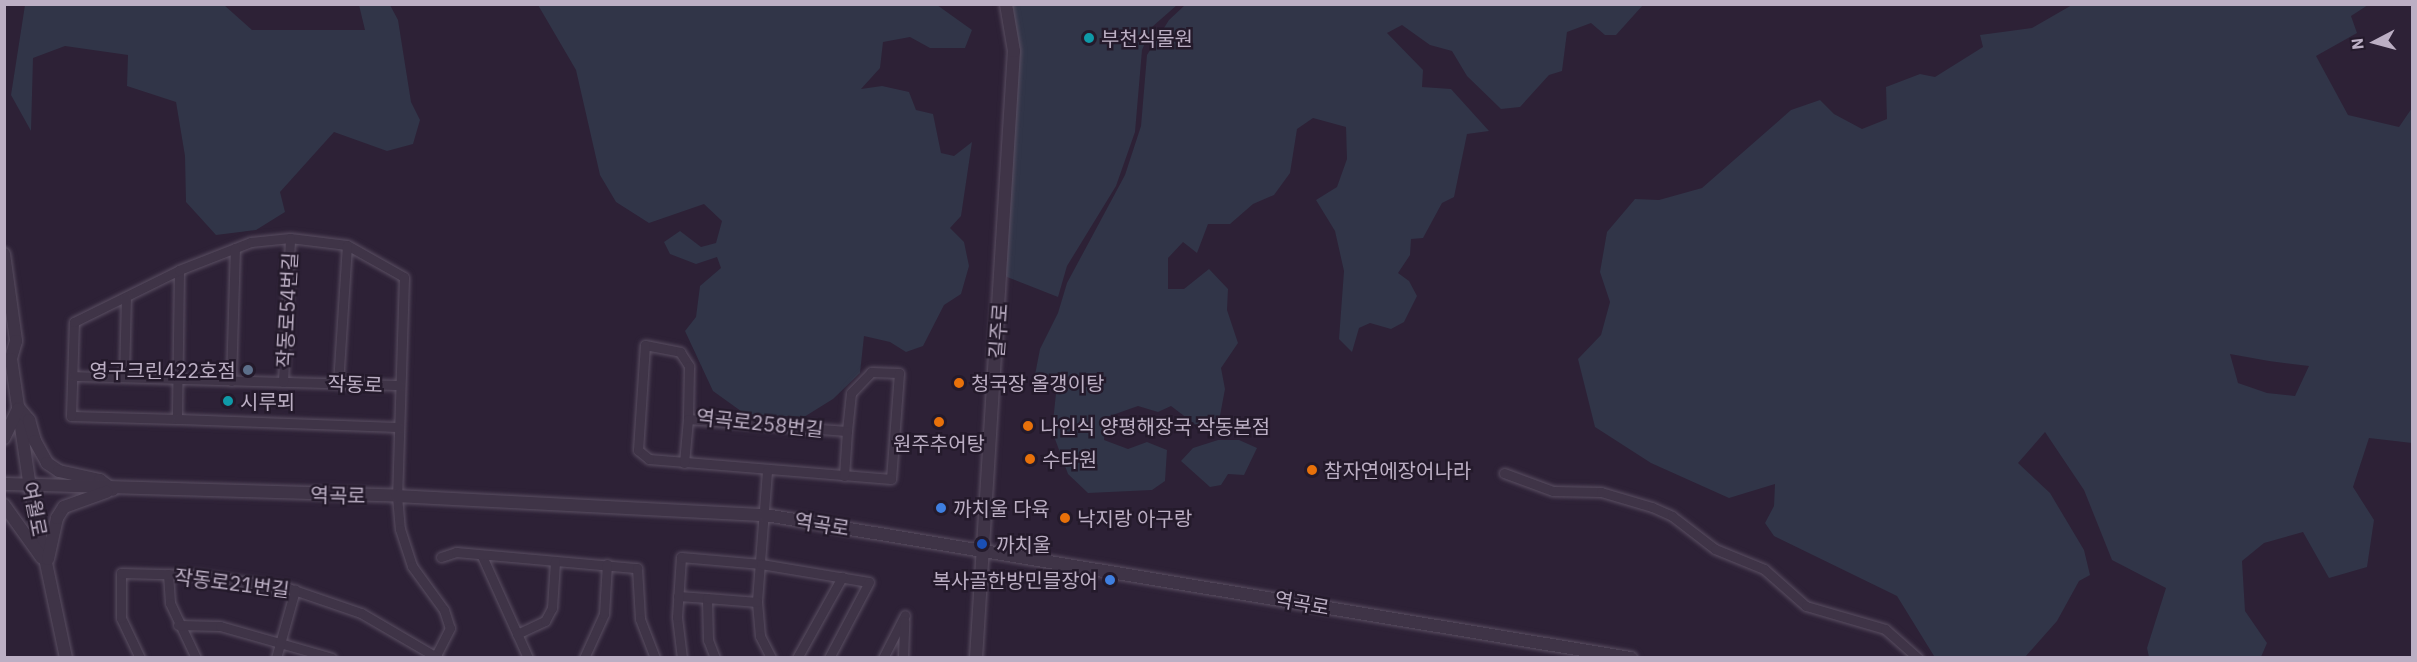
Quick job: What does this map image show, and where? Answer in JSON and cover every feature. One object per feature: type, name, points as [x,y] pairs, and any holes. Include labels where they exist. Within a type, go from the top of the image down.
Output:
[{"type":"street","name":"길주로","points":[[976,657],[1014,51],[1006,4]]},
{"type":"street","points":[[399,427],[71,416],[74,322],[179,270],[250,242],[290,238],[346,245],[404,277],[400,386]]},
{"type":"street","name":"작동로54번길","points":[[284,382],[290,238]]},
{"type":"street","points":[[338,384],[346,245]]},
{"type":"street","points":[[231,381],[234,248]]},
{"type":"street","name":"여월로","points":[[4,254],[16,341],[8,354],[19,408],[30,487],[66,657]]},
{"type":"street","points":[[177,419],[179,270]]},
{"type":"street","points":[[124,377],[126,297]]},
{"type":"street","name":"역곡로258번길","points":[[645,345],[680,352],[689,366],[688,419],[847,431],[851,393],[871,372],[899,373],[891,479],[767,471],[649,459],[638,450],[645,345]]},
{"type":"street","name":"작동로","points":[[73,376],[400,386],[396,496],[400,529],[412,566],[444,610],[450,627],[437,657]]},
{"type":"street","points":[[4,438],[19,408],[29,420],[35,441],[47,463],[59,471],[100,480],[112,490]]},
{"type":"street","points":[[684,463],[688,419]]},
{"type":"street","points":[[844,476],[847,431]]},
{"type":"street","points":[[767,471],[757,602],[760,636],[771,657]]},
{"type":"street","points":[[1504,473],[1553,491],[1601,492],[1652,507],[1672,516],[1715,549],[1764,569],[1806,606],[1885,629],[1918,657]]},
{"type":"street","name":"역곡로","points":[[4,484],[112,490],[396,496],[765,515],[983,548],[1631,657]]},
{"type":"street","points":[[46,564],[57,518],[64,507],[112,490]]},
{"type":"street","points":[[4,505],[46,564]]},
{"type":"street","points":[[441,558],[456,552],[637,568],[640,619],[655,657]]},
{"type":"street","points":[[482,556],[528,657]]},
{"type":"street","points":[[682,657],[677,636],[681,557],[760,564],[869,582],[830,657]]},
{"type":"street","points":[[517,634],[545,621],[552,608],[555,561]]},
{"type":"street","points":[[586,657],[604,614],[607,564]]},
{"type":"street","name":"작동로21번길","points":[[140,657],[121,618],[121,573],[168,574],[295,590],[361,613],[437,657]]},
{"type":"street","points":[[168,574],[170,603],[178,625],[196,657]]},
{"type":"street","points":[[797,657],[842,577]]},
{"type":"street","points":[[276,657],[295,590]]},
{"type":"street","points":[[678,596],[757,602]]},
{"type":"street","points":[[707,598],[708,640],[715,657]]},
{"type":"street","points":[[883,657],[905,615],[903,657]]},
{"type":"street","points":[[178,625],[200,623],[282,640],[332,657]]},
{"type":"shaded area","points":[[25,5],[224,5],[252,30],[365,30],[359,5],[390,5],[398,20],[411,102],[420,120],[413,144],[387,151],[334,132],[280,192],[285,212],[256,230],[216,235],[186,202],[185,156],[176,102],[127,86],[128,55],[65,46],[33,58],[31,131],[11,95]]},
{"type":"shaded area","points":[[538,5],[937,5],[972,30],[965,48],[930,48],[910,37],[883,42],[880,68],[861,89],[882,86],[909,92],[916,110],[933,114],[941,153],[954,156],[972,142],[961,216],[950,228],[964,242],[969,266],[961,294],[944,305],[923,346],[906,352],[890,342],[864,336],[860,373],[833,399],[804,417],[745,414],[713,391],[685,331],[696,317],[700,286],[721,268],[717,257],[696,264],[670,254],[664,242],[680,231],[701,247],[716,243],[722,221],[704,204],[649,223],[616,202],[600,175],[576,70]]},
{"type":"shaded area","points":[[1006,5],[1177,5],[1152,27],[1142,50],[1135,132],[1116,186],[1067,266],[1058,297],[1002,275],[1014,52]]},
{"type":"shaded area","points":[[1185,5],[1643,5],[1616,35],[1605,35],[1591,23],[1567,32],[1562,71],[1549,75],[1520,107],[1501,109],[1467,76],[1452,51],[1430,45],[1402,25],[1387,33],[1423,70],[1422,87],[1451,89],[1489,131],[1467,134],[1454,197],[1442,203],[1423,238],[1411,239],[1410,255],[1398,273],[1409,281],[1417,296],[1404,322],[1391,329],[1370,323],[1359,328],[1352,352],[1339,339],[1344,271],[1335,231],[1316,200],[1337,187],[1347,159],[1346,127],[1313,118],[1297,129],[1290,173],[1274,195],[1253,204],[1230,224],[1208,224],[1197,253],[1183,242],[1168,258],[1168,289],[1184,289],[1209,269],[1228,289],[1227,310],[1238,343],[1221,368],[1225,389],[1219,421],[1204,431],[1171,406],[1158,412],[1138,406],[1104,418],[1104,440],[1128,449],[1147,442],[1167,450],[1165,481],[1152,490],[1088,493],[1068,474],[1052,431],[1057,384],[1054,376],[1044,384],[1035,375],[1040,349],[1058,313],[1067,283],[1125,175],[1141,126],[1147,55],[1169,20]]},
{"type":"shaded area","points":[[2072,5],[2368,5],[2351,16],[2357,33],[2316,56],[2348,115],[2399,127],[2412,108],[2412,443],[2369,438],[2353,487],[2374,520],[2367,567],[2329,578],[2303,532],[2264,543],[2242,561],[2245,611],[2267,643],[2261,657],[2149,657],[2147,648],[2166,588],[2112,560],[2084,490],[2045,432],[2018,463],[2050,493],[2084,550],[2090,575],[2079,581],[2057,621],[2025,657],[1953,658],[1934,656],[1897,596],[1774,536],[1765,523],[1774,506],[1775,484],[1729,498],[1651,463],[1595,427],[1578,359],[1601,335],[1610,302],[1600,272],[1607,232],[1635,199],[1659,200],[1702,188],[1791,110],[1820,100],[1834,114],[1862,129],[1887,119],[1886,87],[1920,74],[1935,77],[1983,47],[1980,35],[2032,28]],"holes":[[[2230,354],[2309,366],[2295,396],[2267,393],[2238,383]]]},
{"type":"shaded area","points":[[1218,440],[1239,440],[1257,448],[1244,475],[1228,474],[1221,485],[1210,487],[1181,461],[1193,448]]},
{"type":"place","name":"부천식물원","points":[[1089,38]]},
{"type":"place","name":"영구크린422호점","points":[[248,370]]},
{"type":"place","name":"청국장 올갱이탕","points":[[959,383]]},
{"type":"place","name":"시루뫼","points":[[228,401]]},
{"type":"place","name":"원주추어탕","points":[[939,422]]},
{"type":"place","name":"나인식 양평해장국 작동본점","points":[[1028,426]]},
{"type":"place","name":"수타원","points":[[1030,459]]},
{"type":"place","name":"참자연에장어나라","points":[[1312,470]]},
{"type":"place","name":"까치울 다육","points":[[941,508]]},
{"type":"place","name":"낙지랑 아구랑","points":[[1065,518]]},
{"type":"place","name":"까치울","points":[[982,544]]},
{"type":"place","name":"복사골한방민믈장어","points":[[1110,580]]}]
